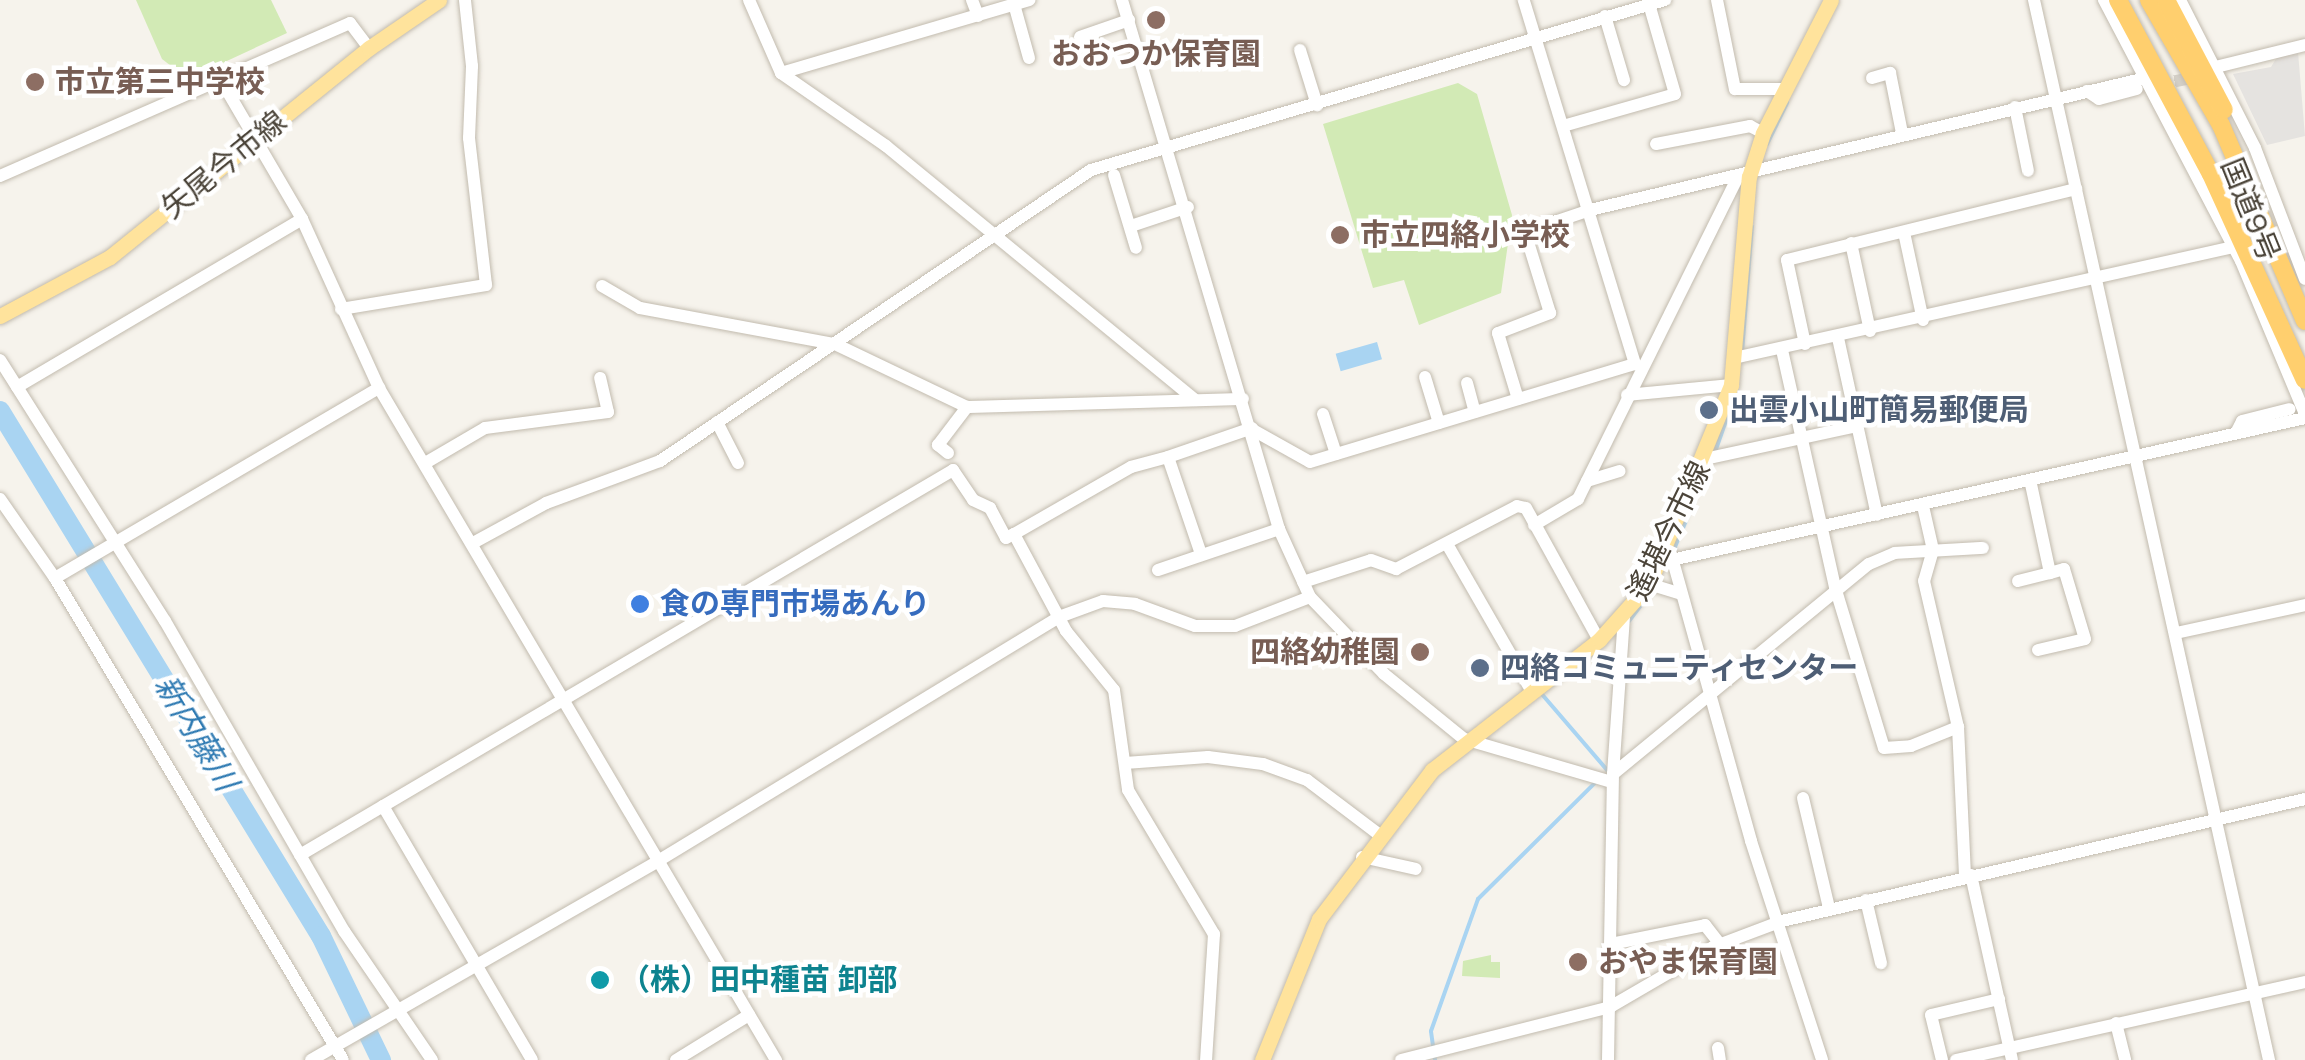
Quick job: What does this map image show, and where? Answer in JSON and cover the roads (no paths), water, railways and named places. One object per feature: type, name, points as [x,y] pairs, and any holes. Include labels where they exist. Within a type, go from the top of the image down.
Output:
[{"type":"highway","name":"国道9号","points":[[2148,0],[2279,232],[2305,321]]},
{"type":"highway","points":[[2166,0],[2279,232]]},
{"type":"highway","points":[[2111,4],[2132,25],[2211,174],[2305,380]]},
{"type":"highway","name":"国道9号","points":[[2186,66],[2244,196],[2305,358]]},
{"type":"main road","name":"矢尾今市線","points":[[0,316],[110,257],[369,48],[439,0]]},
{"type":"main road","name":"遙堪今市線","points":[[1262,1060],[1319,919],[1362,857],[1464,738],[1599,640],[1624,617],[1671,554],[1731,384],[1743,178],[1830,0]]},
{"type":"street","points":[[341,309],[486,285],[469,138],[472,66],[465,0]]},
{"type":"street","points":[[750,0],[782,73],[886,146],[1196,400]]},
{"type":"street","points":[[972,0],[978,16]]},
{"type":"street","points":[[782,73],[1029,0]]},
{"type":"street","points":[[1122,0],[1188,208],[1278,529],[1310,597],[1384,674],[1464,738],[1612,778]]},
{"type":"street","points":[[1524,0],[1638,366]]},
{"type":"street","points":[[473,543],[546,502],[660,461],[1091,170],[1170,150],[1642,4],[1666,0]]},
{"type":"street","points":[[1717,0],[1735,89],[1786,89]]},
{"type":"street","points":[[2034,0],[2270,1060]]},
{"type":"street","points":[[2180,0],[2255,148],[2279,232],[2305,279]]},
{"type":"street","points":[[1014,4],[1029,58]]},
{"type":"street","points":[[1563,126],[1675,94],[1642,4]]},
{"type":"street","points":[[1822,1060],[1782,921],[1751,840],[1712,687],[1671,554],[1922,506],[2239,427],[2305,416],[2234,246],[2192,165],[2141,83],[2111,4]]},
{"type":"street","points":[[1606,16],[1624,80]]},
{"type":"street","points":[[1080,36],[1129,20]]},
{"type":"street","points":[[0,176],[350,23],[369,48]]},
{"type":"street","points":[[2216,67],[2305,45]]},
{"type":"street","points":[[1300,50],[1317,105]]},
{"type":"street","points":[[2232,69],[2266,62],[2273,52]]},
{"type":"street","points":[[1872,78],[1890,73],[1902,133]]},
{"type":"street","points":[[222,82],[302,218],[378,388],[427,462],[776,1060]]},
{"type":"street","points":[[1518,399],[1498,332],[1550,313],[1526,232],[1590,210],[1743,178],[1902,133],[2087,91],[2141,83]]},
{"type":"street","points":[[2015,107],[2028,171]]},
{"type":"street","points":[[1656,144],[1750,126],[1763,133]]},
{"type":"street","points":[[2236,138],[2255,148]]},
{"type":"street","points":[[2192,165],[2211,174]]},
{"type":"street","points":[[1114,175],[1136,248]]},
{"type":"street","points":[[1534,525],[1578,499],[1638,366],[1743,178]]},
{"type":"street","points":[[1805,344],[1787,260],[2076,190]]},
{"type":"street","points":[[1130,226],[1188,208]]},
{"type":"street","points":[[17,387],[302,218]]},
{"type":"street","points":[[2279,232],[2305,231]]},
{"type":"street","points":[[1905,237],[1923,320]]},
{"type":"street","points":[[1852,244],[1870,331]]},
{"type":"street","points":[[1734,358],[1923,320],[2234,246]]},
{"type":"street","points":[[602,286],[640,308],[835,344],[966,407],[1243,399]]},
{"type":"street","points":[[1838,338],[1877,514]]},
{"type":"street","points":[[1782,350],[1835,587],[1884,748],[1912,746],[1958,727]]},
{"type":"street","points":[[0,360],[115,541],[396,1015],[432,1060]]},
{"type":"street","points":[[1252,428],[1304,462],[1638,366]]},
{"type":"street","points":[[1425,377],[1439,423]]},
{"type":"street","points":[[427,462],[485,428],[608,412],[600,378]]},
{"type":"street","points":[[1467,384],[1475,412]]},
{"type":"street","points":[[1627,395],[1731,384]]},
{"type":"street","points":[[55,578],[378,388]]},
{"type":"street","points":[[948,453],[938,445],[966,407]]},
{"type":"street","points":[[2239,427],[2284,407]]},
{"type":"street","points":[[1323,414],[1336,454]]},
{"type":"street","points":[[716,422],[738,463]]},
{"type":"street","points":[[1704,460],[1858,426]]},
{"type":"street","points":[[300,855],[953,470],[972,500],[990,508],[1006,538],[1131,467],[1252,428]]},
{"type":"street","points":[[1168,456],[1201,554]]},
{"type":"street","points":[[1586,481],[1620,471]]},
{"type":"street","points":[[2030,480],[2050,573]]},
{"type":"street","points":[[0,498],[55,578],[342,1044],[343,1060]]},
{"type":"street","points":[[1303,582],[1370,560],[1396,569],[1517,506],[1526,508],[1599,640]]},
{"type":"street","points":[[1922,506],[1933,550],[1924,581],[1958,727],[1968,875],[2011,1054]]},
{"type":"street","points":[[1158,570],[1278,529]]},
{"type":"street","points":[[1014,534],[1060,617],[1114,690],[1128,790],[1214,934],[1206,1060]]},
{"type":"street","points":[[1447,544],[1531,690]]},
{"type":"street","points":[[1612,778],[1712,687],[1835,587],[1895,552],[1984,548]]},
{"type":"street","points":[[2018,580],[2064,569],[2085,639],[2038,650]]},
{"type":"street","points":[[1649,584],[1682,594]]},
{"type":"street","points":[[311,1060],[396,1015],[658,861],[1060,617],[1103,601],[1134,604],[1196,626],[1235,626],[1310,597]]},
{"type":"street","points":[[2176,633],[2305,605]]},
{"type":"street","points":[[1608,1060],[1612,778],[1624,617]]},
{"type":"street","points":[[1124,763],[1208,757],[1262,764],[1307,780],[1381,836]]},
{"type":"street","points":[[1803,798],[1829,908]]},
{"type":"street","points":[[1401,1060],[1417,1059],[1610,1006],[1720,944],[1782,921],[2305,799]]},
{"type":"street","points":[[382,806],[532,1060]]},
{"type":"street","points":[[1362,857],[1416,869]]},
{"type":"street","points":[[1866,900],[1882,963]]},
{"type":"street","points":[[1610,944],[1705,925],[1720,944]]},
{"type":"street","points":[[1956,1060],[2011,1054],[2116,1024],[2305,982]]},
{"type":"street","points":[[1942,1060],[1931,1014],[1998,999]]},
{"type":"street","points":[[676,1060],[749,1015]]},
{"type":"street","points":[[2116,1024],[2125,1060]]},
{"type":"water","points":[[1377,342],[1382,359],[1341,371],[1336,354]]},
{"type":"waterway","points":[[1767,144],[1787,103]]},
{"type":"waterway","points":[[1742,352],[1752,226]]},
{"type":"waterway","points":[[1715,452],[1735,395]]},
{"type":"waterway","name":"新内藤川","points":[[0,411],[321,936],[381,1060]]},
{"type":"waterway","points":[[1672,554],[1711,461]]},
{"type":"waterway","points":[[1629,621],[1653,589]]},
{"type":"waterway","points":[[1540,692],[1608,771]]},
{"type":"waterway","points":[[1435,1060],[1431,1031],[1478,899],[1597,781]]},
{"type":"tunnel","points":[[2157,85],[2201,76]]},
{"type":"place","name":"おおつか保育園","points":[[1156,20]]},
{"type":"place","name":"市立第三中学校","points":[[35,82]]},
{"type":"place","name":"市立四絡小学校","points":[[1340,235]]},
{"type":"place","name":"出雲小山町簡易郵便局","points":[[1709,410]]},
{"type":"place","name":"食の専門市場あんり","points":[[640,604]]},
{"type":"place","name":"四絡幼稚園","points":[[1420,652]]},
{"type":"place","name":"四絡コミュニティセンター","points":[[1480,668]]},
{"type":"place","name":"おやま保育園","points":[[1578,962]]},
{"type":"place","name":"（株）田中種苗 卸部","points":[[600,980]]}]
